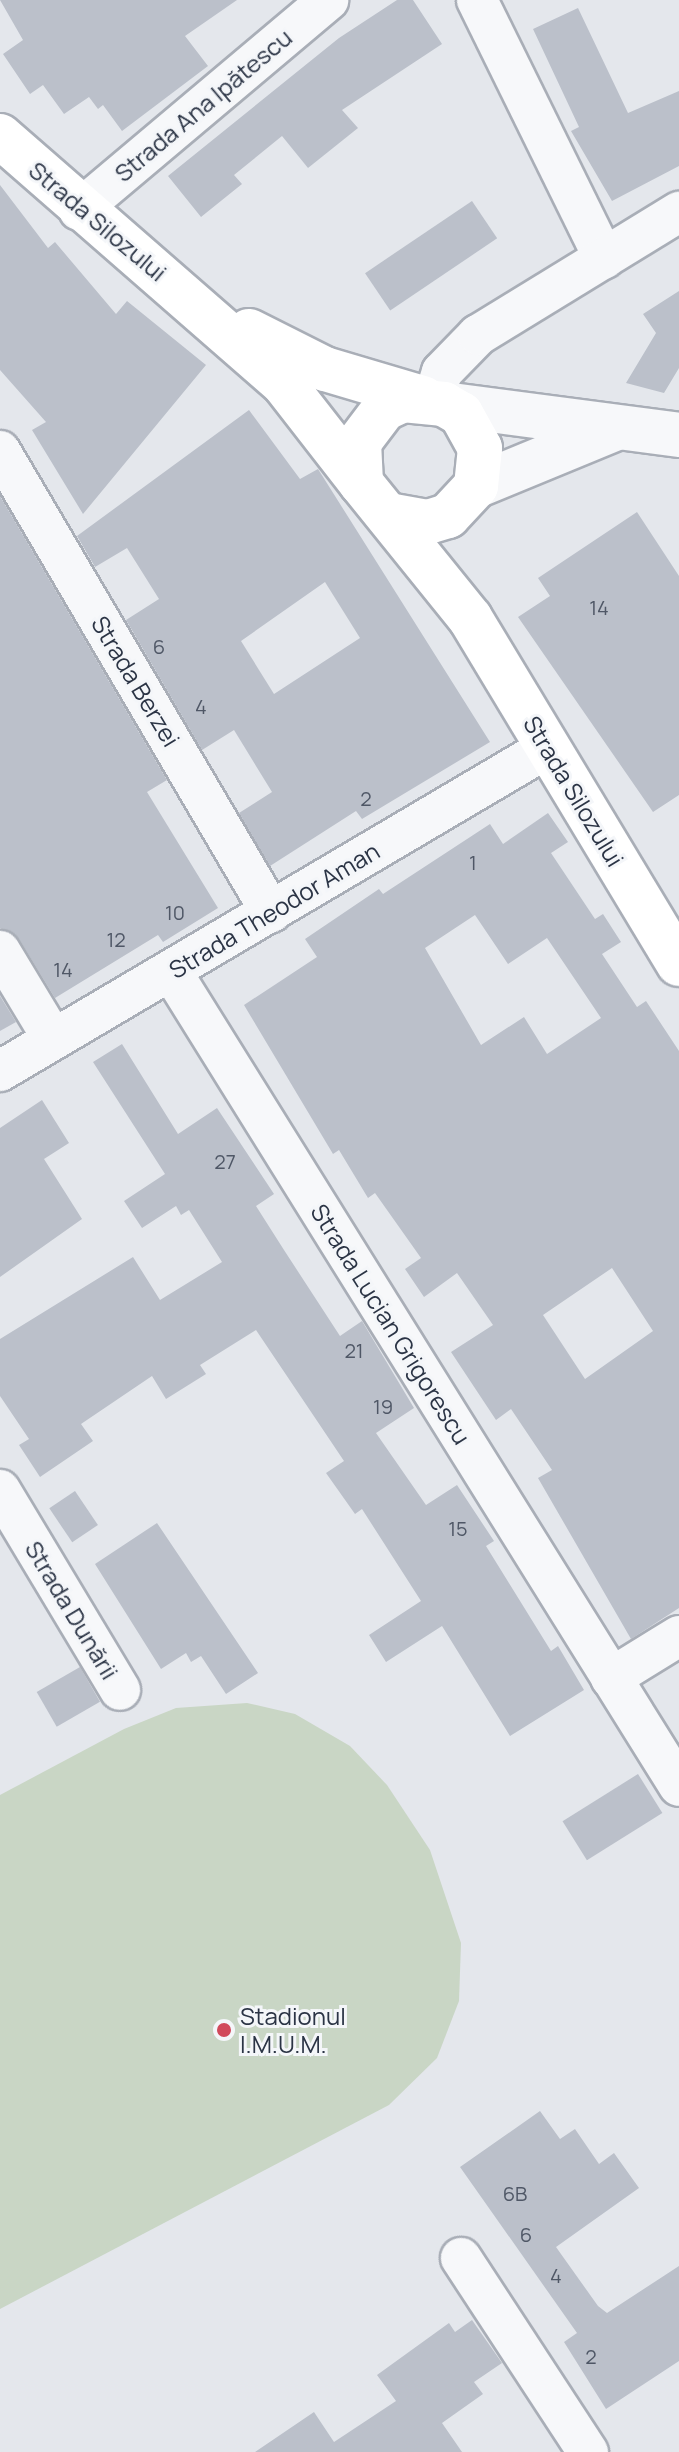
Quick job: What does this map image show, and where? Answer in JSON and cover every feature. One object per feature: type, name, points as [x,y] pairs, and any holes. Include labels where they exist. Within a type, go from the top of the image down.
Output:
[{"type":"main road","name":"Strada Silozului","points":[[0,136],[79,210],[198,304],[284,384],[470,618],[679,964]]},
{"type":"main road","name":"Strada Silozului","points":[[198,304],[325,369],[434,401],[461,414],[480,448],[457,554],[470,618]]},
{"type":"main road","points":[[434,401],[403,400],[369,424],[359,442],[374,499],[428,522],[470,495]]},
{"type":"street","name":"Strada Ana Ipătescu","points":[[79,210],[328,0]]},
{"type":"street","points":[[477,0],[604,258]]},
{"type":"street","points":[[679,212],[466,345],[442,372],[434,401],[679,435]]},
{"type":"street","points":[[470,495],[616,428]]},
{"type":"street","name":"Strada Berzei","points":[[0,451],[271,912]]},
{"type":"street","name":"Strada Theodor Aman","points":[[0,1071],[547,748]]},
{"type":"street","points":[[0,951],[53,1039]]},
{"type":"street","name":"Strada Lucian Grigorescu","points":[[171,971],[679,1786]]},
{"type":"street","name":"Strada Dunării","points":[[0,1490],[120,1690]]},
{"type":"street","points":[[611,1678],[679,1636]]},
{"type":"street","points":[[461,2258],[588,2452]]},
{"type":"green space","name":"Stadionul I.M.U.M.","points":[[247,1703],[295,1714],[350,1746],[387,1785],[430,1850],[461,1943],[459,2001],[437,2058],[389,2105],[0,2309],[0,1795],[124,1729],[176,1708]]},
{"type":"building","points":[[0,0],[237,0],[185,36],[208,66],[122,131],[103,105],[98,109],[89,97],[64,114],[43,85],[30,94],[3,54],[23,40]]},
{"type":"building","points":[[397,0],[413,0],[442,44],[342,110],[358,128],[308,168],[282,136],[234,175],[242,184],[201,217],[168,176],[339,38]]},
{"type":"building","points":[[578,8],[628,113],[679,91],[679,166],[612,201],[571,131],[579,127],[533,29]]},
{"type":"building","points":[[0,185],[48,248],[55,242],[116,314],[127,301],[206,365],[83,514],[32,430],[46,422],[0,370]]},
{"type":"building","points":[[472,201],[497,238],[390,310],[365,273]]},
{"type":"building","points":[[679,291],[679,368],[664,393],[626,383],[656,333],[643,314]]},
{"type":"building","points":[[249,410],[300,479],[318,469],[490,742],[362,819],[356,811],[270,866],[239,813],[272,792],[234,730],[202,750],[126,620],[159,599],[127,548],[95,567],[77,536]],"holes":[[[325,582],[360,638],[274,694],[241,641]]]},
{"type":"building","points":[[0,496],[167,780],[147,792],[218,908],[163,942],[158,935],[55,998],[19,939],[0,928]]},
{"type":"building","points":[[637,512],[679,576],[679,795],[653,812],[518,617],[550,596],[538,578]]},
{"type":"building","points":[[548,813],[568,842],[551,853],[595,919],[603,914],[621,942],[602,954],[637,1007],[646,1001],[679,1051],[679,1608],[631,1639],[538,1478],[552,1470],[511,1409],[496,1420],[451,1352],[493,1325],[457,1273],[424,1297],[405,1269],[421,1258],[375,1193],[368,1198],[339,1150],[333,1154],[244,1005],[317,957],[305,939],[379,889],[383,894],[490,824],[503,844]],"holes":[[[475,915],[508,964],[547,938],[601,1018],[547,1054],[524,1017],[481,1045],[425,948]],[[612,1268],[653,1331],[585,1379],[543,1315]]]},
{"type":"building","points":[[0,996],[16,1022],[0,1031]]},
{"type":"building","points":[[122,1044],[178,1134],[217,1108],[274,1194],[256,1206],[340,1336],[362,1321],[414,1408],[376,1433],[426,1505],[457,1485],[494,1541],[486,1546],[551,1651],[558,1646],[584,1690],[510,1736],[442,1626],[386,1662],[369,1635],[421,1601],[362,1509],[355,1514],[326,1473],[344,1461],[256,1330],[200,1365],[206,1374],[166,1399],[152,1376],[81,1424],[93,1441],[40,1477],[19,1445],[29,1439],[0,1396],[0,1339],[133,1257],[160,1300],[222,1262],[189,1210],[181,1215],[176,1206],[142,1228],[124,1201],[165,1174],[93,1062]]},
{"type":"building","points":[[42,1100],[69,1143],[44,1159],[82,1219],[0,1277],[0,1128]]},
{"type":"building","points":[[75,1491],[98,1525],[72,1542],[49,1508]]},
{"type":"building","points":[[157,1523],[258,1673],[226,1694],[201,1656],[191,1662],[186,1653],[161,1669],[95,1564]]},
{"type":"building","points":[[80,1667],[100,1702],[57,1727],[37,1692]]},
{"type":"building","points":[[638,1774],[662,1813],[587,1860],[563,1821]]},
{"type":"building","points":[[540,2111],[560,2139],[575,2129],[599,2164],[614,2153],[639,2188],[556,2247],[598,2306],[607,2313],[679,2266],[679,2361],[606,2409],[564,2342],[577,2333],[460,2167]]},
{"type":"building","points":[[472,2320],[502,2363],[474,2382],[483,2394],[442,2423],[462,2452],[255,2452],[314,2412],[334,2442],[396,2401],[377,2375],[449,2323],[455,2332]]},
{"type":"place","name":"Stadionul I.M.U.M.","points":[[224,2030]]}]
